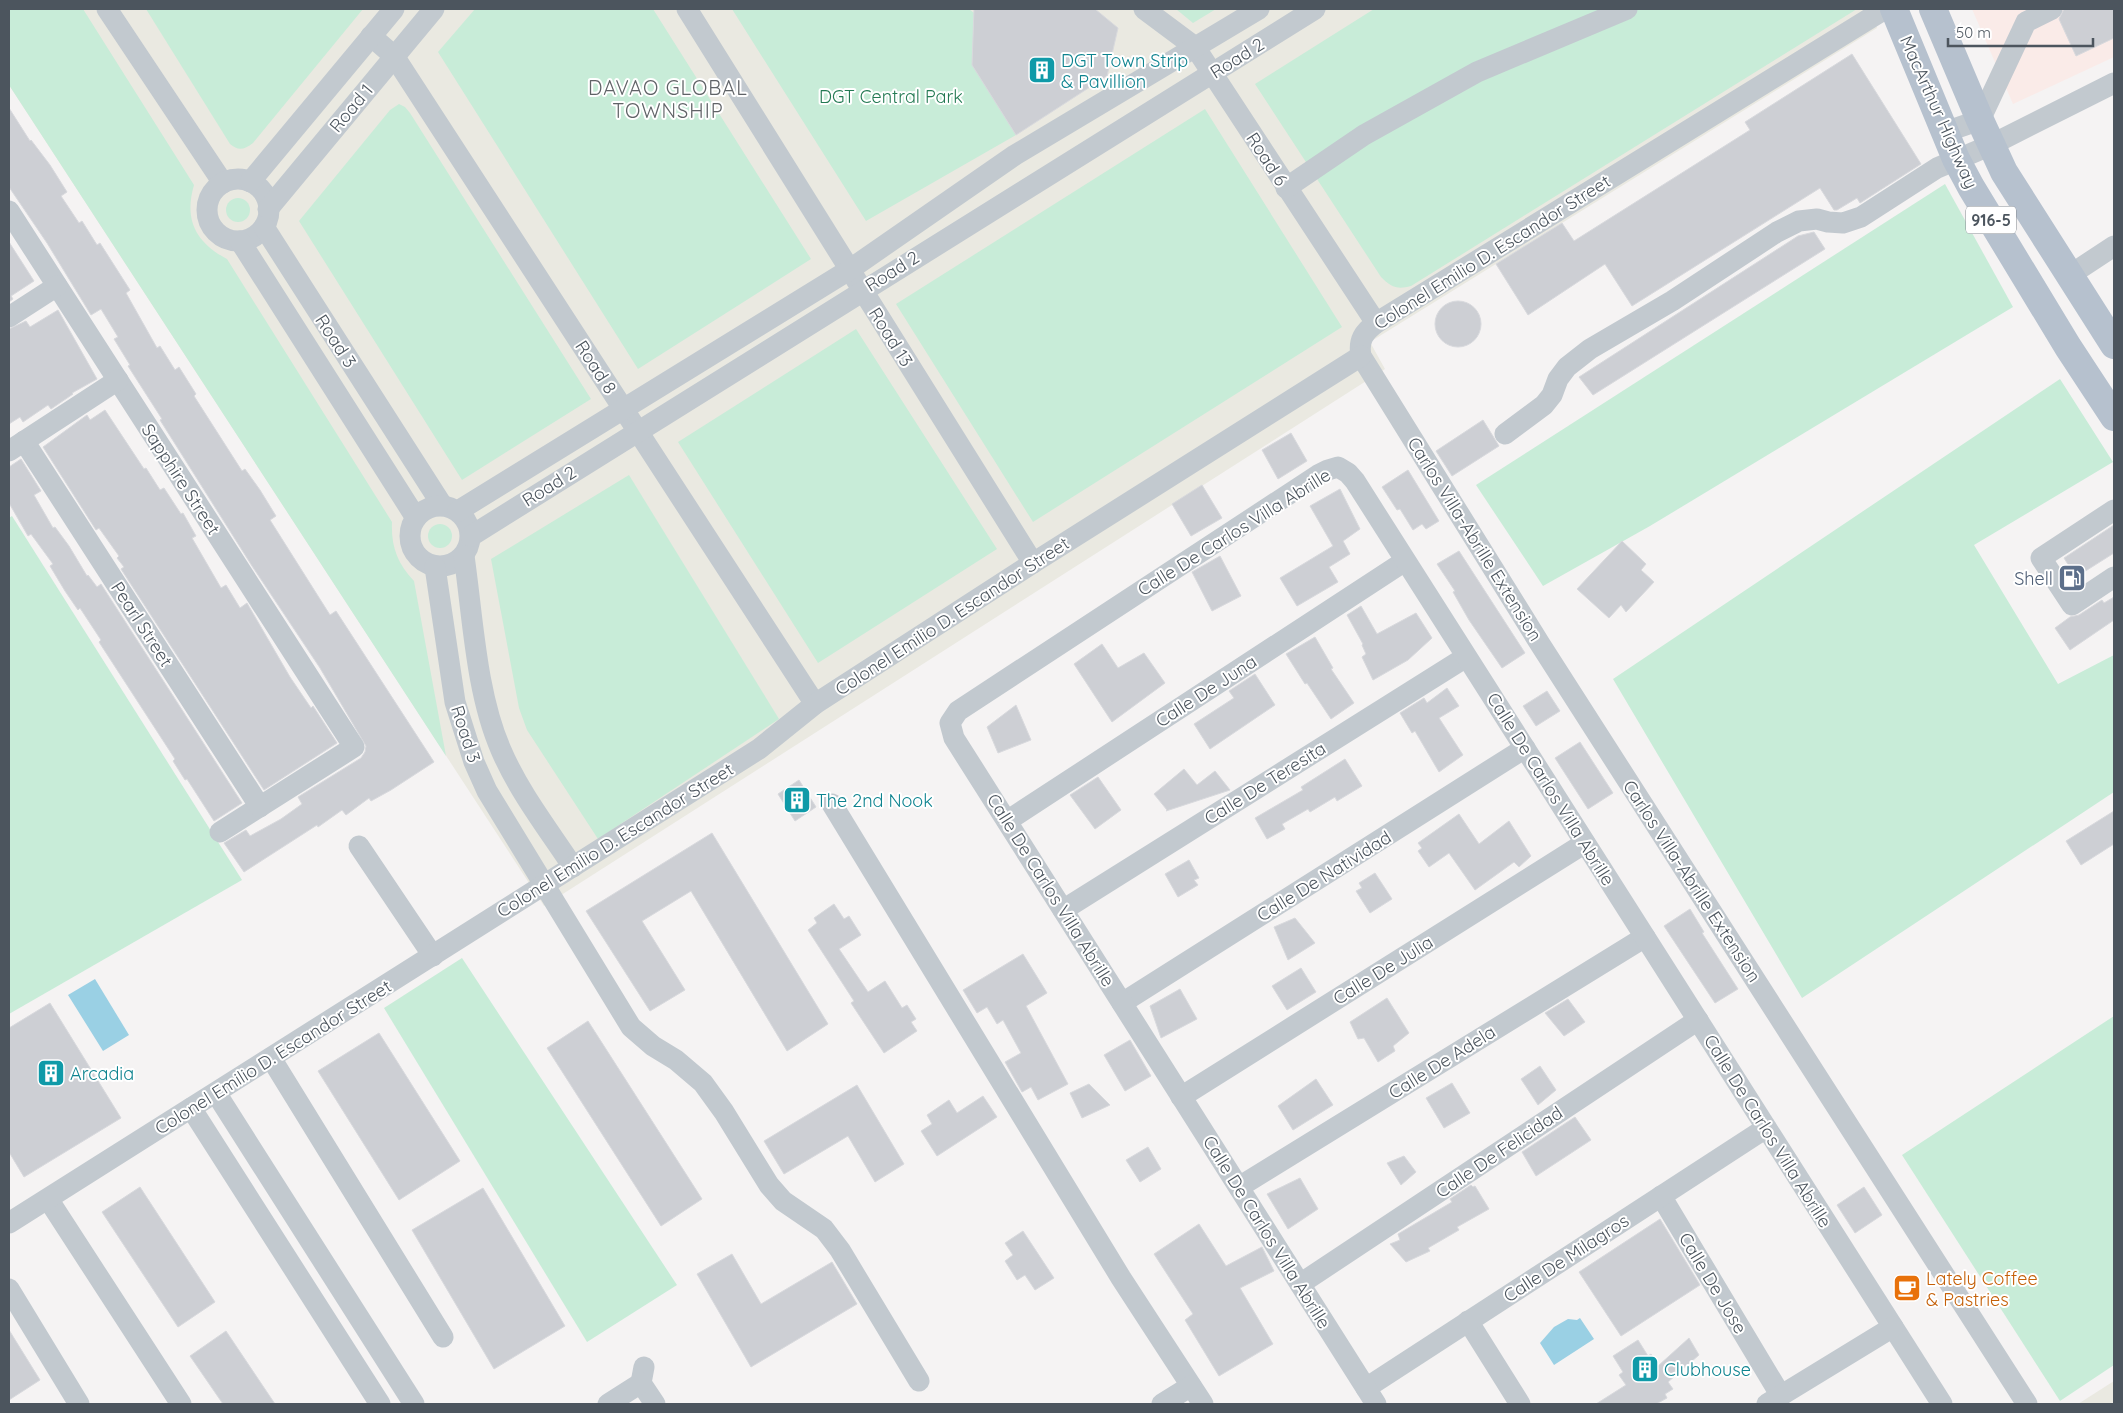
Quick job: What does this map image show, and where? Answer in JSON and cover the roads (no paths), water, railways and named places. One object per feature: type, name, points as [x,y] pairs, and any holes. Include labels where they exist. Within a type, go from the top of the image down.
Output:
[{"type":"main road","name":"MacArthur Highway","points":[[1894,9],[1956,159],[1971,187],[2068,347],[2114,417]]},
{"type":"main road","name":"MacArthur Highway","points":[[1933,9],[2004,172],[2114,345]]},
{"type":"street","points":[[107,9],[223,183]]},
{"type":"street","name":"Road 1","points":[[250,182],[394,9]]},
{"type":"street","name":"Road 1","points":[[266,218],[394,56],[434,9]]},
{"type":"street","name":"Road 13","points":[[687,9],[1033,563]]},
{"type":"street","name":"Road 6","points":[[1144,9],[1195,47],[1376,323]]},
{"type":"street","name":"Road 2","points":[[450,508],[623,408],[849,270],[1015,155],[1259,9]]},
{"type":"street","name":"Road 2","points":[[468,546],[637,431],[1315,9]]},
{"type":"street","points":[[1286,188],[1364,135],[1477,72],[1627,9]]},
{"type":"street","name":"Colonel Emilio D. Escandor Street","points":[[9,1223],[546,885],[758,749],[815,704],[1033,563],[1361,356],[1360,341],[1364,334],[1376,323],[1885,9]]},
{"type":"street","points":[[1945,132],[1980,120],[2028,16],[2052,9]]},
{"type":"street","name":"Road 8","points":[[371,36],[394,56],[815,704]]},
{"type":"street","points":[[1505,434],[1544,405],[1552,394],[1558,379],[1567,368],[1590,349],[1672,301],[1777,232],[1799,221],[1817,219],[1843,223],[1861,217],[1937,168],[1991,145],[2114,83]]},
{"type":"street","points":[[1015,155],[1033,184]]},
{"type":"street","points":[[241,179],[250,182],[263,192],[266,218],[249,239],[240,241],[222,236],[210,223],[208,205],[216,189],[223,183],[241,179]]},
{"type":"street","name":"Sapphire Street","points":[[9,211],[354,747],[260,807]]},
{"type":"street","name":"Road 3","points":[[266,218],[450,508]]},
{"type":"street","name":"Road 3","points":[[240,241],[416,518]]},
{"type":"street","points":[[2070,275],[2114,246]]},
{"type":"street","points":[[9,317],[57,286]]},
{"type":"street","name":"Carlos Villa-Abrille Extension","points":[[1361,356],[1540,644],[2027,1404]]},
{"type":"street","points":[[16,446],[118,380]]},
{"type":"street","name":"Pearl Street","points":[[16,446],[260,807]]},
{"type":"street","name":"Calle De Carlos Villa Abrille","points":[[1371,1396],[954,738],[950,723],[952,717],[958,711],[1302,485],[1328,470],[1338,467],[1348,472],[1406,560],[1942,1404]]},
{"type":"street","points":[[450,508],[467,522],[468,546],[451,565],[434,566],[419,558],[410,543],[412,525],[423,511],[450,508]]},
{"type":"street","points":[[2114,510],[2041,558],[2072,605],[2114,577]]},
{"type":"street","name":"Road 3","points":[[468,546],[482,680],[490,721],[514,776],[573,867]]},
{"type":"street","name":"Calle De Juna","points":[[1007,821],[1406,560]]},
{"type":"street","name":"Road 3","points":[[434,566],[455,702],[463,732],[487,791],[631,1027],[654,1046],[676,1060],[703,1083],[724,1112],[769,1185],[782,1201],[824,1229],[840,1250],[919,1381]]},
{"type":"street","name":"Calle De Teresita","points":[[1064,910],[1466,656]]},
{"type":"street","name":"Calle De Natividad","points":[[1122,1003],[1525,748]]},
{"type":"street","points":[[832,804],[1121,1278],[1203,1404]]},
{"type":"street","points":[[220,832],[260,807]]},
{"type":"street","name":"Calle De Julia","points":[[1181,1097],[1585,844]]},
{"type":"street","points":[[359,846],[433,956]]},
{"type":"street","name":"Calle De Adela","points":[[1239,1187],[1645,937]]},
{"type":"street","name":"Calle De Felicidad","points":[[1300,1284],[1698,1020]]},
{"type":"street","points":[[271,1058],[443,1338]]},
{"type":"street","points":[[216,1093],[414,1404]]},
{"type":"street","points":[[191,1108],[380,1404]]},
{"type":"street","name":"Calle De Milagros","points":[[1371,1396],[1468,1321],[1766,1128]]},
{"type":"street","name":"Calle De Jose","points":[[1661,1196],[1774,1400]]},
{"type":"street","points":[[48,1199],[181,1404]]},
{"type":"street","points":[[9,1289],[79,1404]]},
{"type":"street","points":[[1468,1321],[1520,1404]]},
{"type":"street","points":[[1774,1400],[1893,1327]]},
{"type":"street","points":[[608,1404],[643,1375],[655,1404]]},
{"type":"street","points":[[1162,1404],[1191,1386]]},
{"type":"water","points":[[95,979],[129,1035],[103,1051],[68,995]]},
{"type":"water","points":[[1580,1318],[1594,1339],[1554,1365],[1540,1343],[1554,1327],[1568,1319],[1577,1320]]},
{"type":"place","name":"DGT Town Strip & Pavillion","points":[[1042,70]]},
{"type":"place","name":"Shell","points":[[2072,578]]},
{"type":"place","name":"The 2nd Nook","points":[[797,800]]},
{"type":"place","name":"Arcadia","points":[[51,1073]]},
{"type":"place","name":"Lately Coffee & Pastries","points":[[1907,1288]]},
{"type":"place","name":"Clubhouse","points":[[1645,1369]]},
{"type":"district","name":"DAVAO GLOBAL TOWNSHIP","points":[[668,98]]},
{"type":"park label","name":"DGT Central Park","points":[[891,96]]}]
